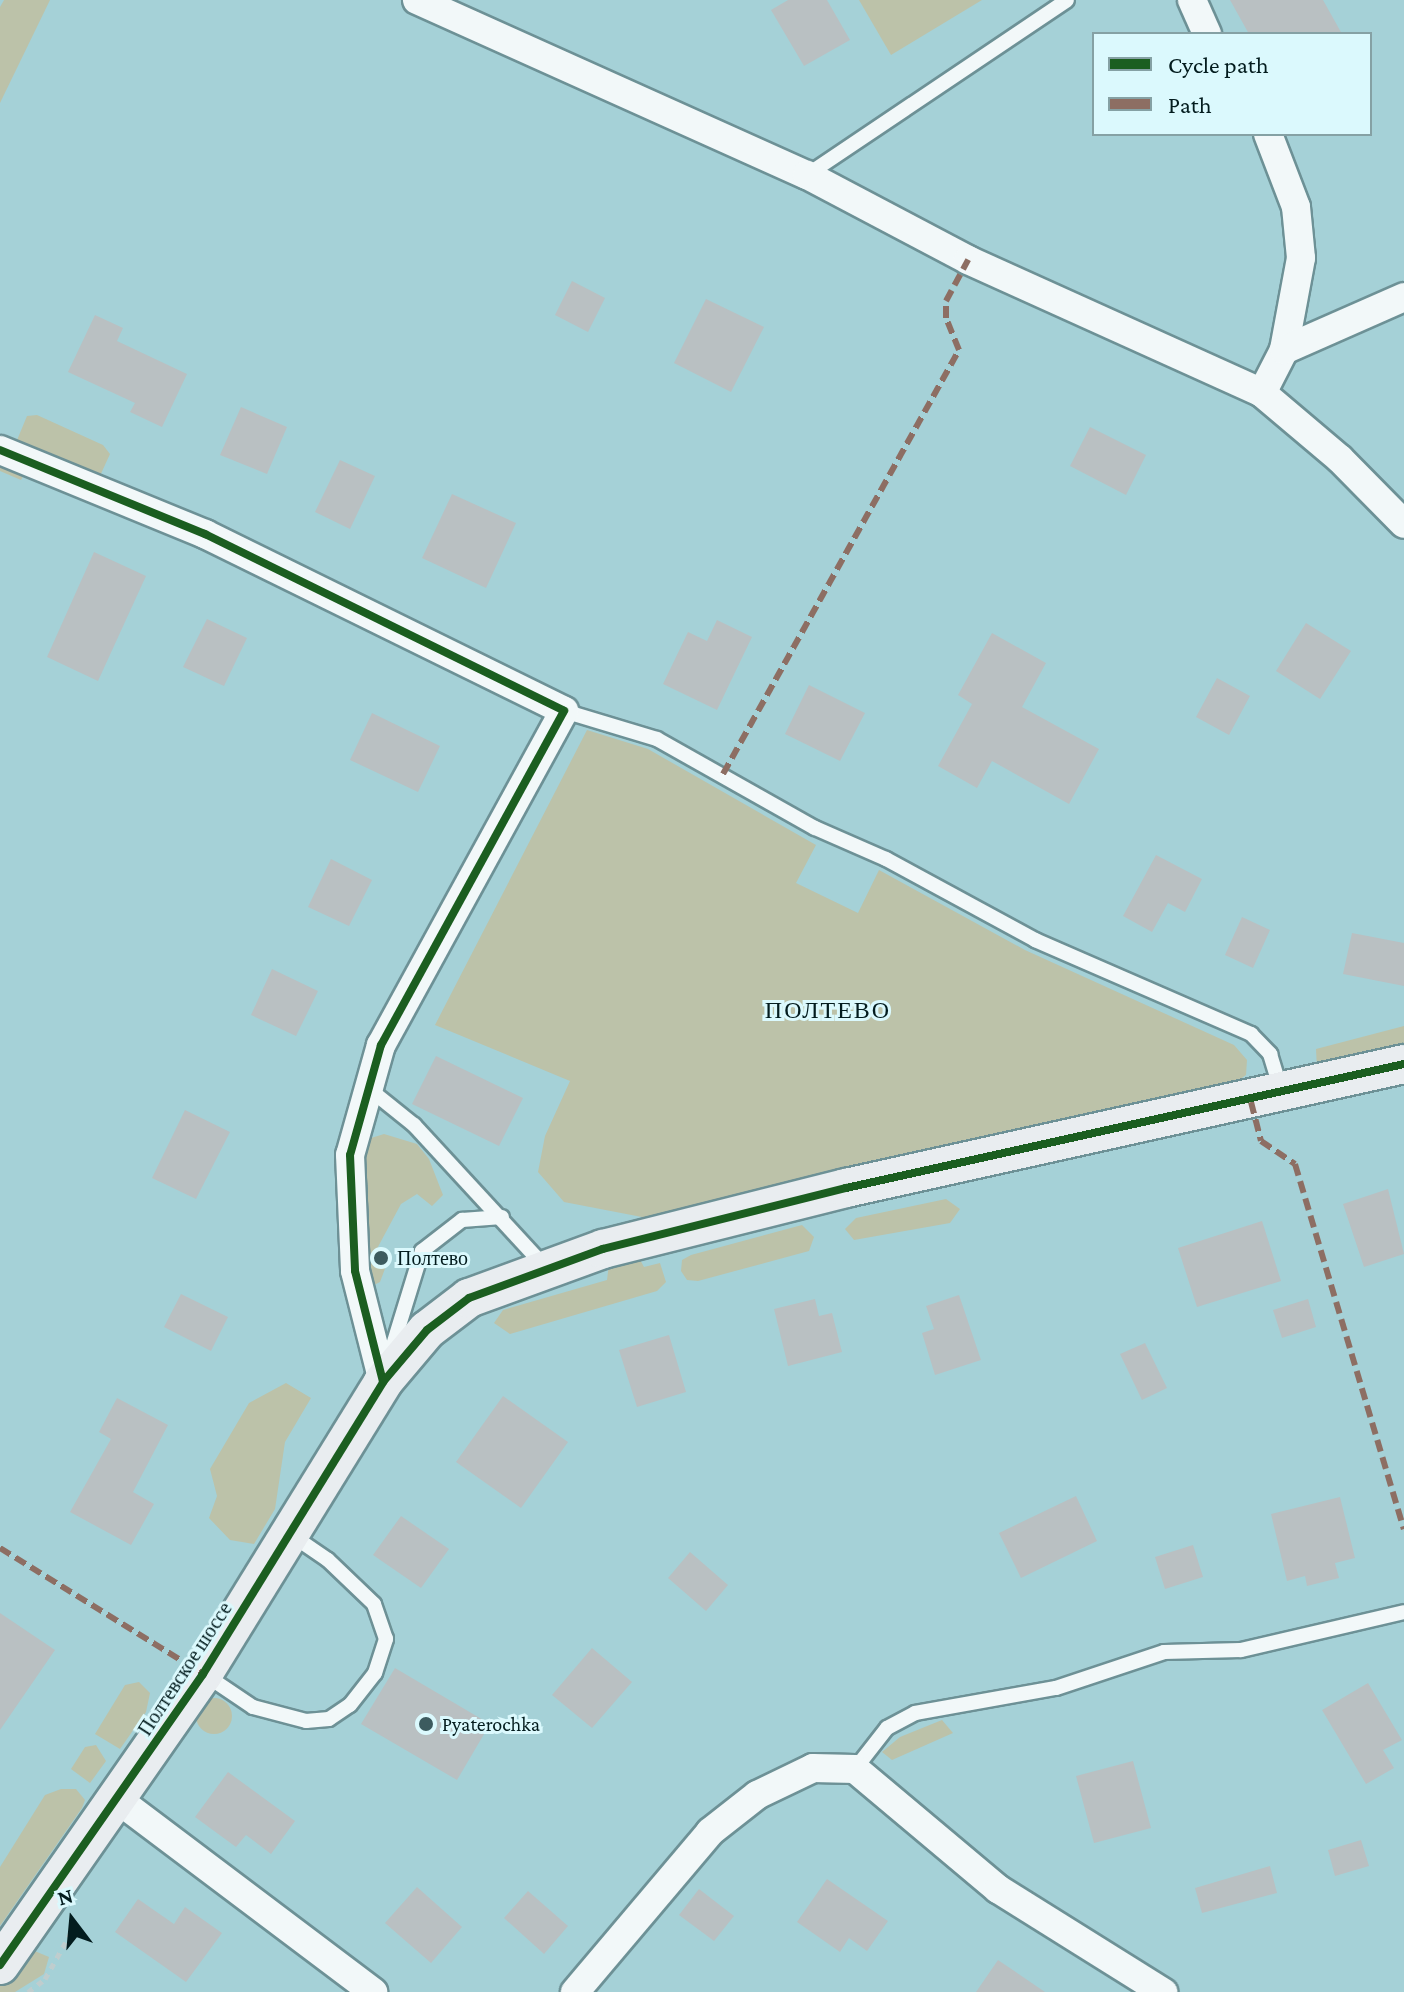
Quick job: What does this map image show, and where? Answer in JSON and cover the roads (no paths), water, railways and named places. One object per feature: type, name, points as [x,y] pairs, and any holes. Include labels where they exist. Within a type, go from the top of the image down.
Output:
[{"type":"street","points":[[417,0],[807,175],[968,260],[1262,393],[1340,459],[1404,524]]},
{"type":"street","points":[[1192,0],[1206,32]]},
{"type":"street","points":[[1262,393],[1284,350],[1301,258],[1296,207],[1269,136]]},
{"type":"street","points":[[1284,350],[1404,297]]},
{"type":"street","points":[[0,450],[205,534],[564,711],[381,1045],[368,1088],[350,1155],[349,1226],[363,1312],[383,1382]]},
{"type":"street","name":"Полтевское шоссе","points":[[0,1965],[203,1674],[383,1382],[449,1312],[492,1287],[545,1267],[846,1188],[1282,1094],[1404,1064]]},
{"type":"street","points":[[575,1992],[710,1832],[757,1795],[813,1768],[855,1769],[998,1889],[1163,1992]]},
{"type":"street","points":[[117,1799],[373,1992]]},
{"type":"lane","points":[[807,175],[1067,0]]},
{"type":"lane","points":[[564,711],[657,739],[815,828],[886,859],[1035,940],[1251,1034],[1270,1054],[1282,1094]]},
{"type":"lane","points":[[368,1088],[414,1125],[545,1267]]},
{"type":"lane","points":[[383,1382],[422,1251],[462,1220],[502,1217]]},
{"type":"lane","points":[[203,1674],[253,1707],[306,1721],[329,1719],[350,1705],[375,1673],[386,1639],[374,1604],[328,1560],[290,1534]]},
{"type":"lane","points":[[855,1769],[887,1728],[915,1713],[1056,1688],[1164,1652],[1241,1650],[1404,1612]]},
{"type":"place","name":"Полтево","points":[[381,1258]]},
{"type":"place","name":"Pyaterochka","points":[[426,1724]]},
{"type":"district","name":"ПОЛТЕВО","points":[[828,1010]]}]
